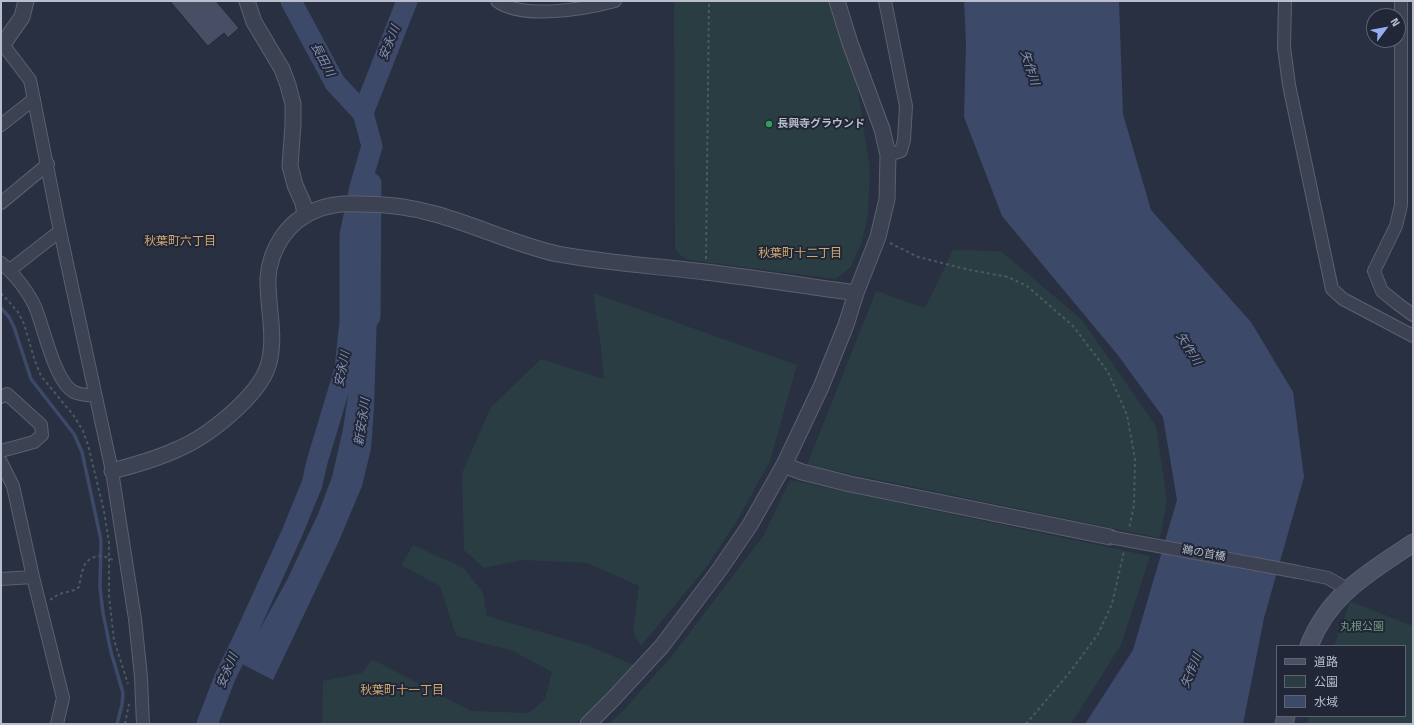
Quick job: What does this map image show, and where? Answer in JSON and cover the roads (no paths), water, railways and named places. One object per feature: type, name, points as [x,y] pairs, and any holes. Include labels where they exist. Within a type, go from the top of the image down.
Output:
[{"type":"main road","points":[[1309,645],[1312,636],[1329,608],[1347,589],[1413,543]]},
{"type":"street","points":[[26,1],[22,17],[2,44],[30,80],[60,230],[112,471],[135,619],[141,677],[143,724]]},
{"type":"street","points":[[247,1],[254,22],[282,69],[293,104],[290,166],[295,185],[303,203],[305,216]]},
{"type":"street","points":[[497,1],[504,6],[525,10],[556,11],[591,7],[615,1]]},
{"type":"street","points":[[588,724],[662,646],[707,587],[750,525],[784,465],[821,387],[846,325],[856,293],[878,237],[887,199],[888,155],[882,130],[850,43],[837,1]]},
{"type":"street","points":[[885,1],[906,106],[906,127],[901,151],[888,155]]},
{"type":"street","points":[[1285,1],[1284,47],[1289,85],[1332,289],[1343,299],[1413,336]]},
{"type":"street","points":[[1401,1],[1400,205],[1396,226],[1374,272],[1382,291],[1413,315]]},
{"type":"street","points":[[1,125],[34,99]]},
{"type":"street","points":[[1,203],[48,164]]},
{"type":"street","points":[[112,471],[146,462],[181,448],[210,430],[238,408],[257,386],[267,367],[270,356],[271,332],[268,277],[276,246],[288,228],[315,210],[324,207],[345,203],[383,204],[434,213],[528,245],[557,253],[856,293]]},
{"type":"street","points":[[60,230],[5,266],[22,286],[35,307],[56,366],[65,384],[74,392],[83,395],[95,396]]},
{"type":"street","points":[[1,396],[7,394],[41,425],[42,435],[34,442],[1,451]]},
{"type":"street","points":[[1,462],[13,486],[33,577],[63,698],[57,724]]},
{"type":"street","points":[[784,465],[802,472],[850,484],[1110,537]]},
{"type":"street","name":"鵜の首橋","points":[[1110,537],[1328,578],[1347,589]]},
{"type":"street","points":[[1,579],[33,577]]},
{"type":"water","name":"矢作川","points":[[964,1],[1119,1],[1123,114],[1151,210],[1251,322],[1293,392],[1304,477],[1264,618],[1243,724],[1085,724],[1133,650],[1177,500],[1163,417],[1117,354],[1002,216],[964,117],[966,43]]},
{"type":"water","points":[[378,281],[374,408],[371,449],[362,486],[338,543],[273,680],[242,664],[287,580],[318,514],[332,477],[343,429],[351,377],[356,305]]},
{"type":"waterway","name":"長田川","points":[[291,1],[335,83],[363,113]]},
{"type":"waterway","name":"安永川","points":[[207,724],[225,677],[292,533],[312,484],[317,462],[345,369],[350,321],[350,235],[360,187],[372,146],[363,113],[407,1]]},
{"type":"waterway","name":"新安永川","points":[[370,317],[371,183]]},
{"type":"waterway","points":[[1,308],[9,317],[14,327],[31,379],[74,434],[82,452],[101,540],[100,588],[103,613],[111,652],[123,693],[122,705],[117,724]]},
{"type":"place","name":"長興寺グラウンド","points":[[769,124]]},
{"type":"district","name":"秋葉町六丁目","points":[[180,242]]},
{"type":"district","name":"秋葉町十二丁目","points":[[800,254]]},
{"type":"district","name":"秋葉町十一丁目","points":[[402,691]]},
{"type":"park label","name":"丸根公園","points":[[1362,627]]}]
